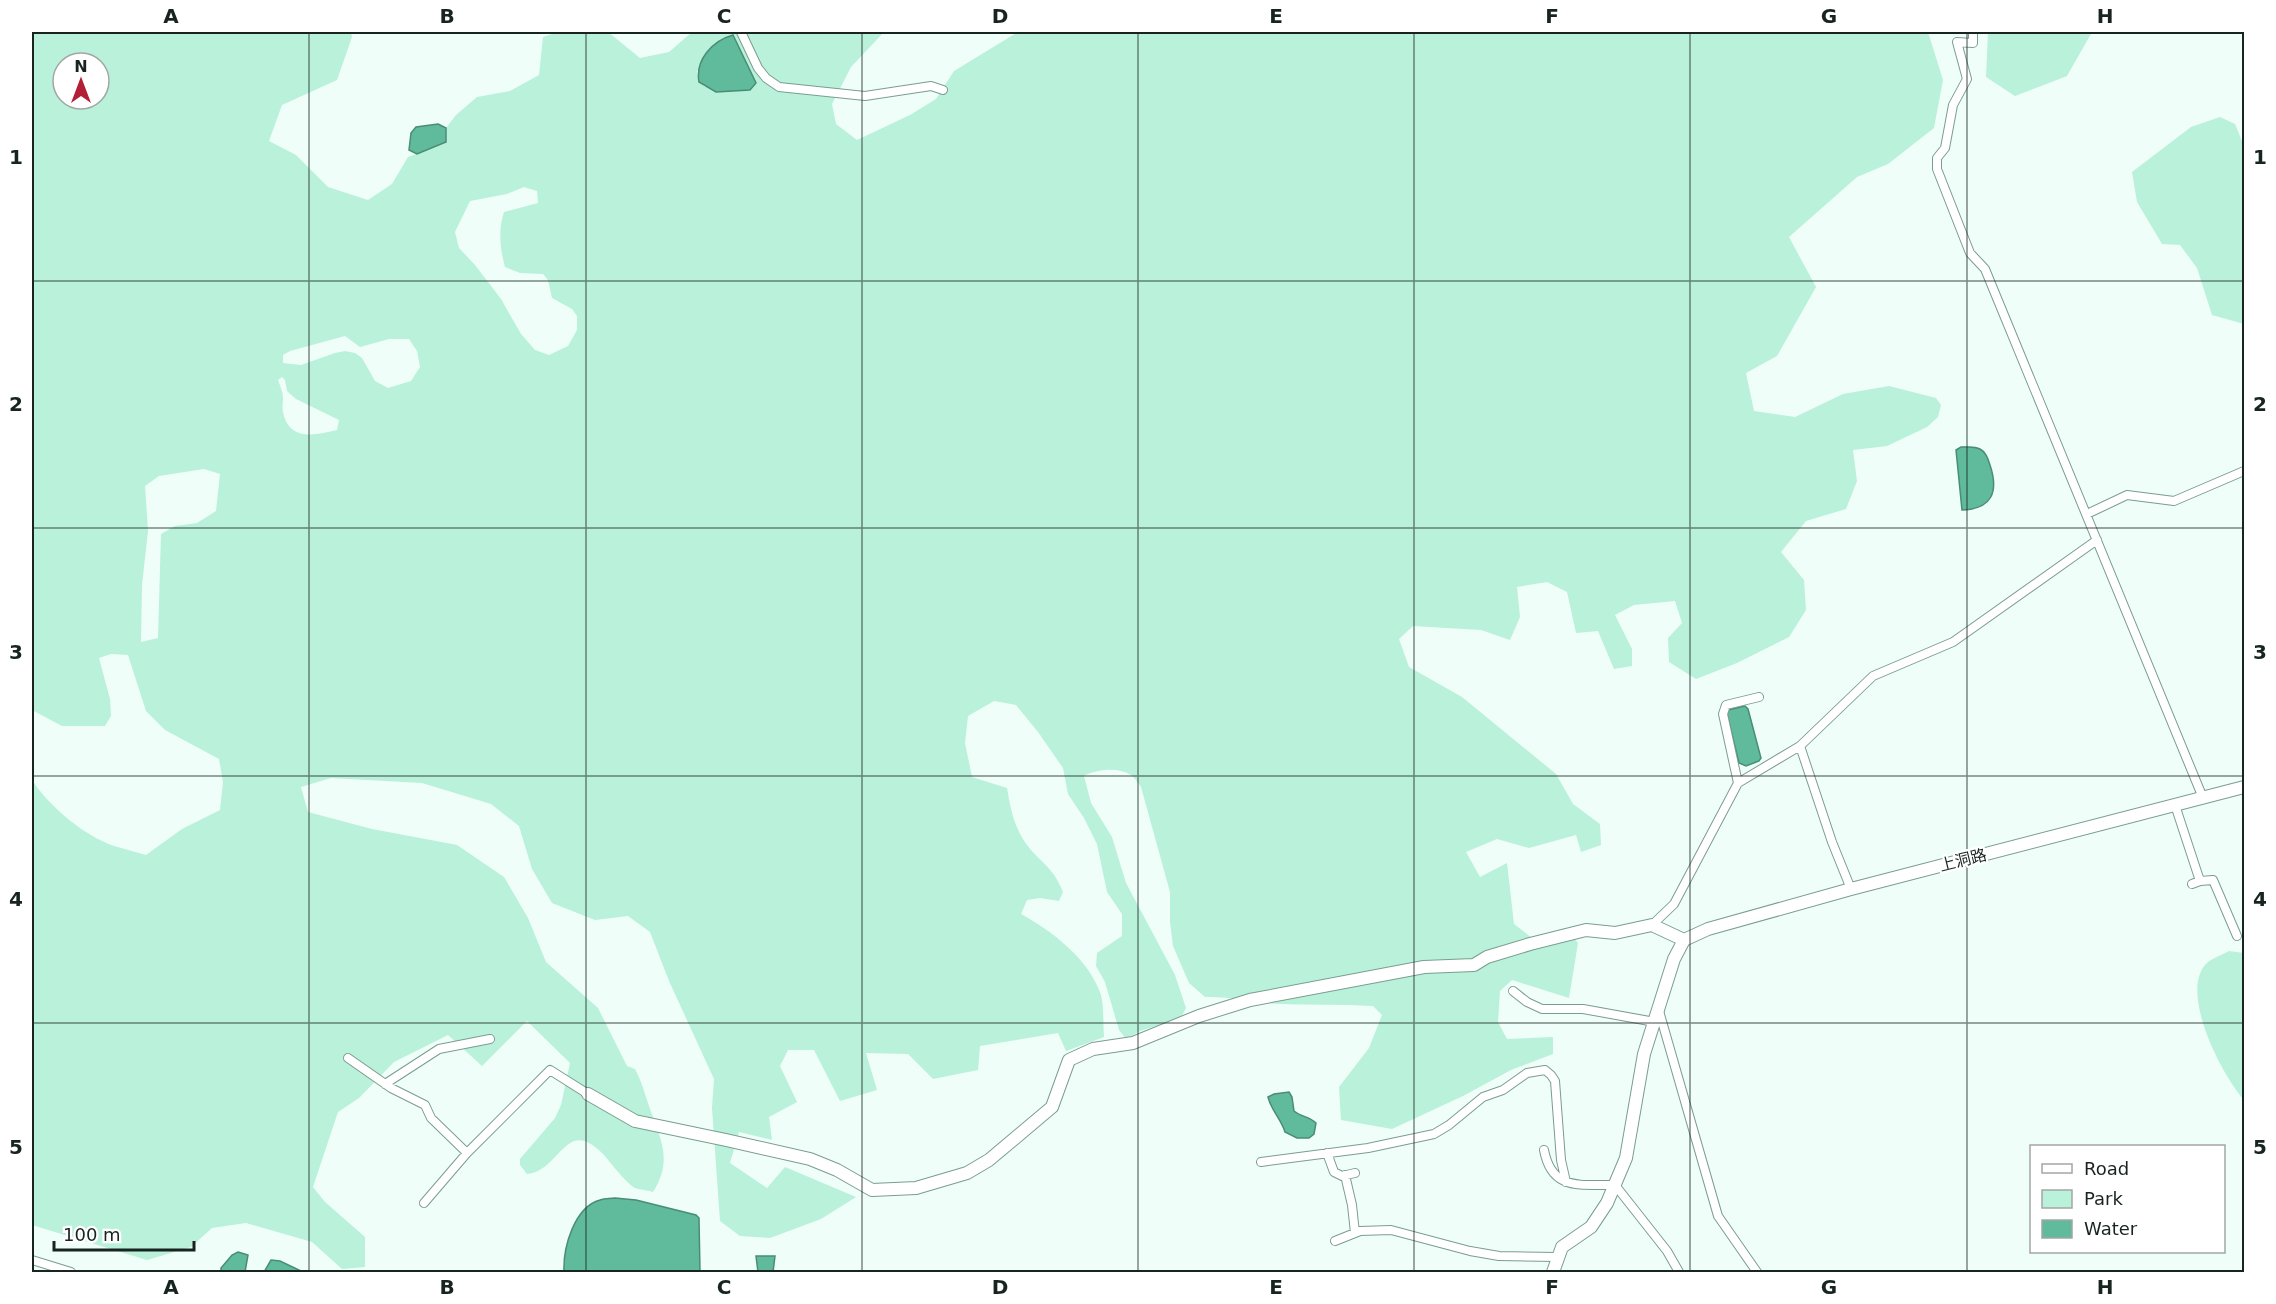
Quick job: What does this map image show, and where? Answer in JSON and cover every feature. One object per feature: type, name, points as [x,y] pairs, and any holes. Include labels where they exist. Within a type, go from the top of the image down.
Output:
[{"type":"street","points":[[741,32],[758,68],[766,78],[779,87],[865,96],[932,86],[943,90]]},
{"type":"street","points":[[1973,33],[1973,43],[1957,42],[1964,61],[1967,79],[1953,105],[1945,148],[1937,158],[1937,169],[1970,253],[1985,269],[2203,798]]},
{"type":"street","points":[[2087,514],[2127,495],[2174,501],[2244,471]]},
{"type":"street","points":[[424,1203],[467,1153],[550,1070],[635,1121],[810,1160],[837,1170],[872,1190],[916,1188],[967,1173],[989,1160],[1052,1107],[1069,1060],[1093,1049],[1133,1044],[1199,1016],[1250,1000],[1424,967],[1474,965],[1488,957],[1520,947],[1586,930],[1615,933],[1652,925],[1674,904],[1738,783],[1800,746],[1873,676],[1953,642],[2097,540]]},
{"type":"street","points":[[1738,783],[1723,714],[1726,705],[1759,697]]},
{"type":"street","points":[[1800,746],[1832,842],[1851,889]]},
{"type":"street","name":"上洞路","points":[[1684,940],[1708,929],[1851,889],[2244,787]]},
{"type":"street","points":[[2175,805],[2196,883],[2213,880],[2237,936]]},
{"type":"street","points":[[1553,1272],[1562,1248],[1591,1227],[1607,1203],[1626,1158],[1644,1054],[1674,959],[1684,940],[1652,925]]},
{"type":"street","points":[[1513,991],[1527,1002],[1542,1009],[1582,1009],[1657,1016]]},
{"type":"street","points":[[1657,1016],[1718,1216],[1757,1272]]},
{"type":"street","points":[[385,1084],[439,1049],[490,1039]]},
{"type":"street","points":[[348,1058],[385,1084],[425,1105],[431,1118],[467,1153]]},
{"type":"street","points":[[1261,1162],[1368,1148],[1434,1134],[1484,1097],[1510,1086],[1527,1073],[1545,1070],[1555,1081],[1561,1160],[1566,1182]]},
{"type":"street","points":[[1544,1150],[1552,1173],[1566,1182],[1615,1185],[1667,1251],[1679,1272]]},
{"type":"street","points":[[1327,1152],[1335,1172],[1345,1175],[1355,1173]]},
{"type":"street","points":[[1345,1175],[1354,1233]]},
{"type":"street","points":[[1335,1241],[1370,1229],[1390,1230],[1489,1254],[1557,1257]]},
{"type":"street","points":[[32,1260],[71,1272]]},
{"type":"green space","points":[[32,32],[351,32],[352,37],[337,80],[282,105],[269,141],[296,155],[328,187],[368,200],[392,184],[408,157],[446,142],[446,128],[456,115],[477,97],[510,91],[539,75],[543,37],[558,32],[608,32],[640,58],[669,52],[692,32],[884,32],[851,67],[832,104],[836,124],[857,140],[910,115],[936,99],[954,71],[1018,32],[1928,32],[1943,80],[1934,128],[1888,164],[1857,177],[1789,237],[1816,287],[1777,356],[1746,373],[1754,411],[1795,417],[1843,394],[1889,386],[1936,398],[1941,405],[1938,417],[1927,427],[1887,446],[1853,450],[1857,481],[1846,509],[1806,521],[1781,552],[1804,580],[1806,610],[1789,637],[1737,663],[1696,679],[1669,662],[1668,638],[1682,623],[1675,601],[1634,605],[1615,615],[1632,649],[1632,666],[1614,669],[1598,631],[1576,633],[1567,592],[1547,582],[1517,587],[1520,617],[1510,640],[1481,630],[1413,626],[1399,639],[1409,667],[1462,697],[1556,774],[1573,804],[1600,824],[1601,845],[1581,852],[1576,835],[1529,848],[1497,839],[1466,852],[1480,877],[1507,863],[1514,924],[1532,938],[1565,928],[1578,943],[1569,998],[1512,980],[1500,991],[1498,1022],[1507,1039],[1553,1037],[1553,1054],[1511,1070],[1463,1096],[1392,1129],[1341,1120],[1339,1087],[1369,1048],[1382,1015],[1373,1006],[1280,1004],[1205,997],[1189,983],[1173,946],[1170,892],[1141,787],[1126,772],[1108,770],[1084,776],[1091,803],[1112,837],[1126,883],[1175,975],[1186,1008],[1181,1018],[1140,1031],[1126,1039],[1119,1030],[1105,982],[1096,966],[1097,953],[1122,936],[1122,914],[1107,892],[1097,844],[1068,794],[1063,768],[1038,732],[1016,705],[994,701],[968,716],[965,743],[972,777],[1007,788],[1012,813],[1021,836],[1059,884],[1063,892],[1059,901],[1040,898],[1027,900],[1021,914],[1068,947],[1088,970],[1101,995],[1104,1037],[1066,1051],[1058,1033],[980,1046],[978,1070],[933,1079],[908,1054],[866,1053],[877,1090],[840,1101],[814,1050],[788,1050],[780,1066],[797,1102],[769,1117],[772,1140],[739,1132],[730,1163],[767,1188],[785,1167],[856,1197],[821,1219],[770,1238],[740,1236],[720,1221],[712,1108],[714,1079],[669,981],[650,932],[628,916],[595,920],[552,903],[532,869],[519,826],[491,804],[422,783],[331,778],[301,787],[308,812],[372,829],[457,845],[504,877],[528,918],[546,962],[598,1008],[627,1066],[635,1069],[660,1136],[664,1157],[660,1180],[653,1192],[637,1189],[603,1154],[580,1140],[571,1142],[538,1171],[527,1174],[520,1165],[520,1159],[555,1118],[561,1105],[570,1063],[527,1021],[482,1066],[448,1035],[394,1062],[359,1098],[338,1112],[313,1187],[325,1202],[365,1237],[365,1267],[342,1269],[312,1242],[246,1223],[212,1228],[191,1247],[147,1260],[32,1225],[32,780],[58,810],[91,835],[114,846],[146,855],[182,829],[220,810],[223,782],[219,759],[165,730],[146,711],[128,655],[111,654],[99,658],[110,699],[111,716],[105,726],[62,726],[32,710]],"holes":[[[733,36],[756,83],[705,87],[699,82],[697,71]],[[524,187],[537,191],[538,203],[504,212],[500,240],[505,267],[520,273],[543,274],[548,280],[552,298],[572,309],[577,316],[577,330],[568,346],[549,355],[535,350],[521,334],[501,299],[459,248],[455,232],[470,201],[507,194]],[[345,336],[360,347],[389,339],[409,339],[417,351],[420,367],[411,381],[388,388],[375,381],[362,358],[355,353],[345,351],[335,353],[301,365],[283,363],[283,355],[290,351]],[[282,377],[285,380],[287,391],[296,399],[339,420],[337,430],[321,434],[304,434],[291,428],[283,412],[283,396],[278,380]],[[204,469],[220,474],[216,511],[197,523],[175,526],[161,534],[158,638],[141,642],[142,585],[148,531],[145,486],[159,476]]]},
{"type":"green space","points":[[1988,32],[2092,32],[2067,76],[2015,96],[1986,77]]},
{"type":"green space","points":[[2220,117],[2235,124],[2244,146],[2244,324],[2212,315],[2197,268],[2180,245],[2162,244],[2137,202],[2132,172],[2191,127]]},
{"type":"green space","points":[[2229,951],[2244,953],[2244,1100],[2215,1054],[2207,1034],[2197,995],[2199,978],[2205,965]]},
{"type":"water","points":[[733,35],[756,83],[750,90],[716,92],[699,82],[698,74],[702,59],[718,42]]},
{"type":"water","points":[[438,124],[446,128],[446,142],[417,154],[409,150],[411,133],[416,127]]},
{"type":"water","points":[[1961,447],[1976,447],[1984,452],[1994,483],[1991,497],[1986,502],[1972,509],[1962,510],[1956,450]]},
{"type":"water","points":[[1745,706],[1748,709],[1761,758],[1746,766],[1739,763],[1727,714],[1728,710]]},
{"type":"water","points":[[1289,1092],[1294,1111],[1316,1123],[1314,1134],[1309,1138],[1297,1138],[1285,1132],[1269,1102],[1268,1097],[1274,1094]]},
{"type":"water","points":[[602,1199],[636,1200],[696,1215],[699,1218],[700,1272],[564,1272],[568,1241],[583,1211]]},
{"type":"water","points":[[238,1252],[248,1255],[245,1272],[221,1272],[221,1268],[232,1255]]},
{"type":"water","points":[[756,1256],[775,1256],[773,1272],[758,1272]]},
{"type":"water","points":[[271,1260],[280,1261],[303,1272],[264,1272]]}]
